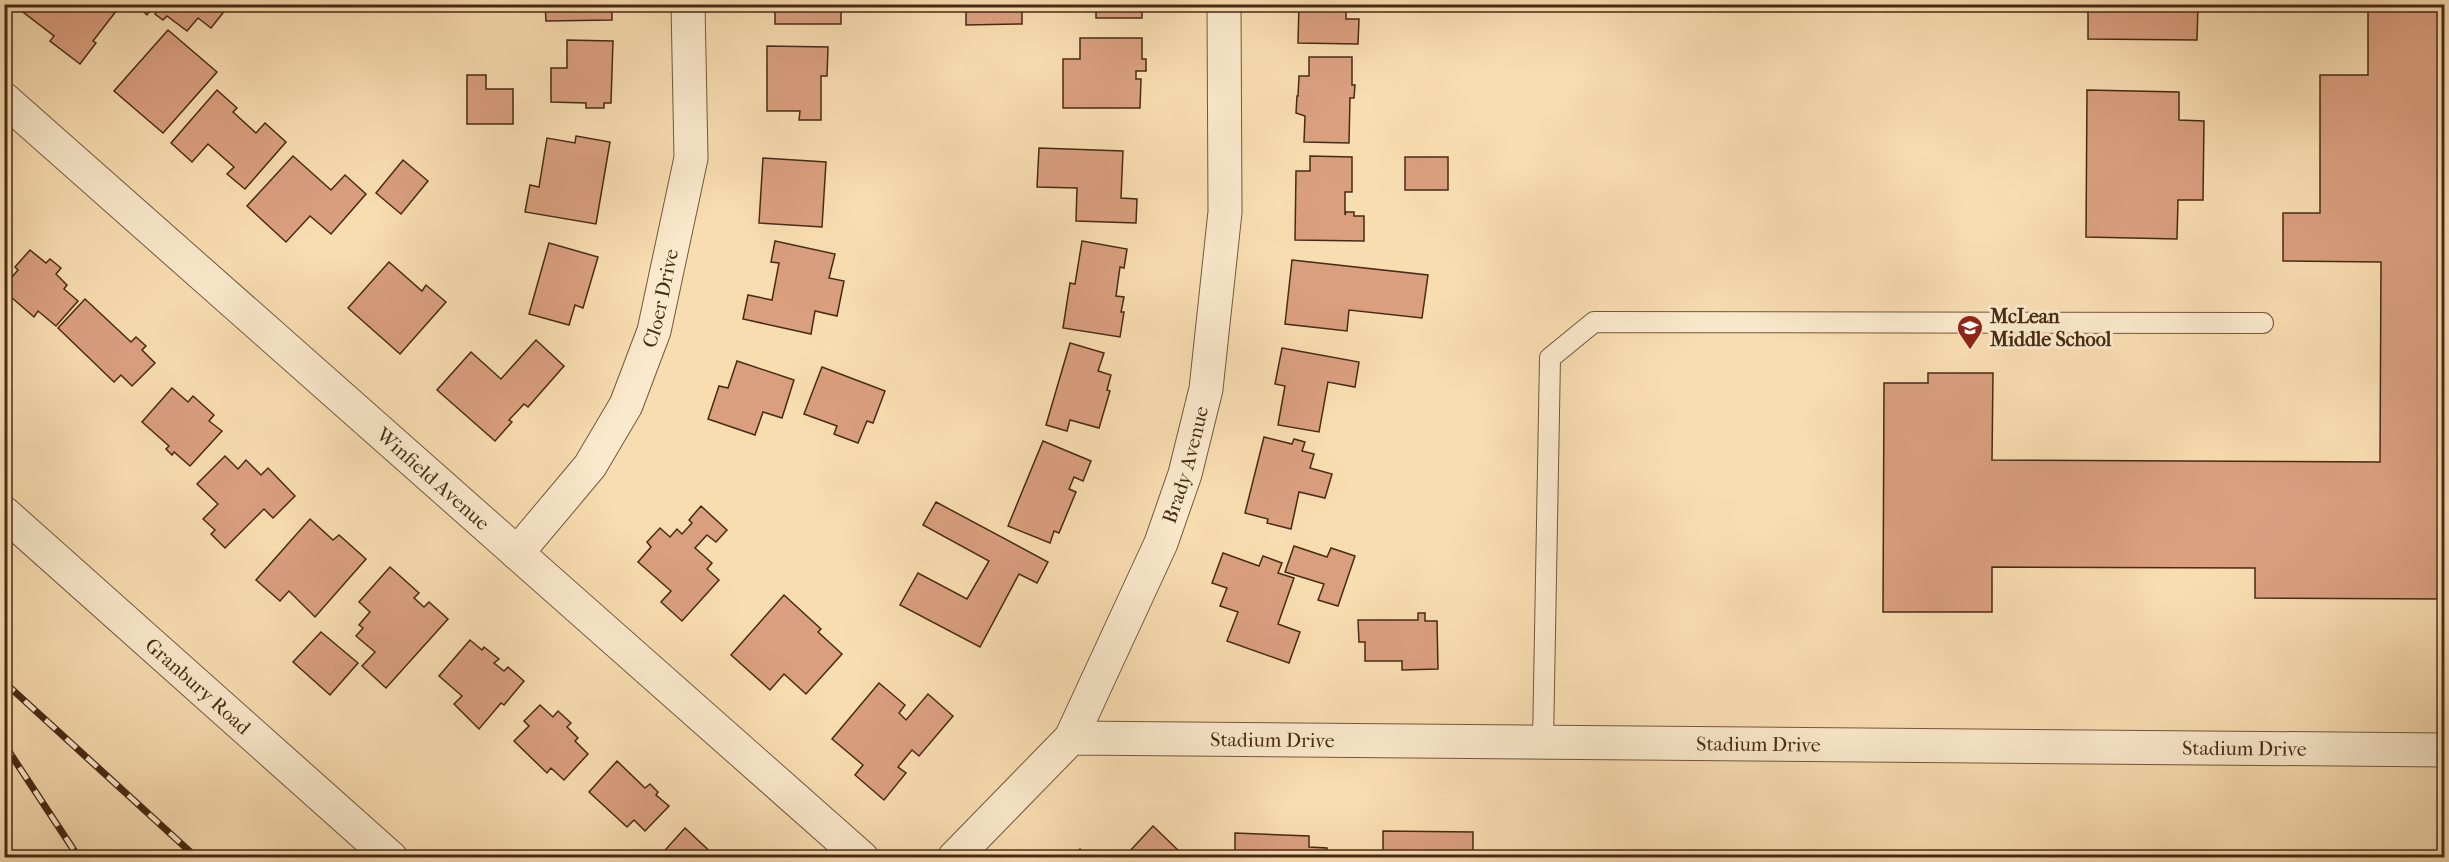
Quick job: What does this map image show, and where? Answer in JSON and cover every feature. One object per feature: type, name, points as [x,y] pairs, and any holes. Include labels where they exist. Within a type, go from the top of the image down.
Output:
[{"type":"street","name":"Cloer Drive","points":[[517,553],[590,466],[626,405],[654,331],[691,158],[688,4]]},
{"type":"street","name":"Brady Avenue","points":[[954,858],[1071,738],[1161,543],[1185,474],[1206,389],[1225,212],[1224,4]]},
{"type":"street","name":"Winfield Avenue","points":[[4,99],[862,858]]},
{"type":"street","name":"Granbury Road","points":[[4,513],[391,858]]},
{"type":"street","name":"Stadium Drive","points":[[1071,738],[2445,750]]},
{"type":"lane","points":[[1543,742],[1550,358],[1594,322],[2263,323]]},
{"type":"building","points":[[29,4],[118,4],[120,6],[93,41],[96,43],[80,64],[50,41],[54,36],[23,12]]},
{"type":"building","points":[[135,4],[155,4],[147,15]]},
{"type":"building","points":[[162,4],[230,4],[211,28],[198,18],[187,31],[167,16],[163,20],[155,14]]},
{"type":"building","points":[[545,4],[612,4],[612,20],[546,21]]},
{"type":"building","points":[[775,4],[841,7],[841,24],[775,24]]},
{"type":"building","points":[[966,4],[1022,4],[1022,24],[966,25]]},
{"type":"building","points":[[1096,4],[1142,4],[1142,18],[1096,18]]},
{"type":"building","points":[[1299,4],[1346,4],[1346,19],[1359,19],[1358,44],[1298,43]]},
{"type":"building","points":[[2088,4],[2198,4],[2197,40],[2088,39]]},
{"type":"building","points":[[2368,4],[2444,4],[2444,17],[2438,17],[2438,65],[2444,65],[2444,599],[2255,598],[2255,568],[1992,567],[1992,612],[1883,612],[1884,383],[1928,383],[1928,373],[1993,373],[1992,460],[2380,462],[2381,262],[2283,261],[2283,213],[2320,213],[2320,75],[2368,75]]},
{"type":"building","points":[[168,30],[217,72],[163,133],[114,91]]},
{"type":"building","points":[[1080,38],[1142,38],[1142,59],[1146,59],[1146,71],[1136,71],[1136,79],[1141,79],[1140,108],[1063,108],[1063,59],[1080,59]]},
{"type":"building","points":[[567,40],[613,41],[611,103],[604,103],[604,108],[586,108],[586,103],[551,102],[551,68],[567,68]]},
{"type":"building","points":[[767,46],[828,47],[827,76],[821,76],[821,120],[799,120],[800,111],[767,111]]},
{"type":"building","points":[[1309,57],[1352,57],[1352,85],[1355,85],[1354,98],[1350,98],[1349,143],[1304,142],[1305,116],[1296,113],[1297,96],[1299,76],[1309,76]]},
{"type":"building","points":[[467,75],[486,75],[486,89],[513,89],[513,124],[467,124]]},
{"type":"building","points":[[217,90],[237,108],[233,112],[256,133],[265,123],[286,142],[245,189],[227,174],[234,167],[208,144],[192,162],[171,143]]},
{"type":"building","points":[[2087,90],[2179,92],[2179,120],[2204,121],[2203,200],[2178,200],[2177,239],[2086,237]]},
{"type":"building","points":[[576,136],[610,142],[596,224],[525,212],[530,185],[539,187],[547,138],[575,143]]},
{"type":"building","points":[[1039,148],[1123,151],[1121,198],[1137,199],[1136,223],[1076,221],[1077,188],[1037,187]]},
{"type":"building","points":[[293,156],[331,190],[345,175],[366,194],[331,234],[310,216],[286,242],[247,206]]},
{"type":"building","points":[[1310,156],[1352,157],[1352,192],[1345,192],[1345,215],[1346,212],[1354,212],[1354,216],[1364,216],[1364,241],[1295,240],[1296,171],[1310,171]]},
{"type":"building","points":[[1405,157],[1448,157],[1448,190],[1405,190]]},
{"type":"building","points":[[763,158],[826,162],[822,227],[759,223]]},
{"type":"building","points":[[403,160],[428,181],[401,214],[376,193]]},
{"type":"building","points":[[775,241],[835,254],[829,278],[844,281],[837,316],[815,311],[811,334],[743,319],[748,295],[772,300],[779,263],[771,262]]},
{"type":"building","points":[[1082,241],[1127,249],[1124,268],[1120,267],[1116,296],[1124,297],[1120,337],[1063,328],[1070,283],[1075,284]]},
{"type":"building","points":[[549,243],[598,257],[583,308],[575,305],[569,325],[529,314]]},
{"type":"building","points":[[30,250],[46,263],[50,259],[61,268],[56,274],[67,285],[64,289],[78,301],[56,326],[38,311],[34,317],[4,291],[4,286],[18,270],[15,267]]},
{"type":"building","points":[[1292,260],[1428,275],[1422,318],[1349,310],[1347,331],[1285,324]]},
{"type":"building","points":[[389,262],[422,291],[426,285],[446,302],[400,354],[348,308]]},
{"type":"building","points":[[85,299],[131,342],[136,337],[146,346],[142,350],[155,363],[132,386],[121,375],[114,382],[58,328]]},
{"type":"building","points":[[536,340],[564,366],[528,407],[524,404],[509,420],[512,422],[495,441],[437,390],[471,352],[501,379]]},
{"type":"building","points":[[1070,343],[1104,353],[1098,371],[1111,375],[1107,390],[1110,391],[1099,428],[1070,420],[1067,431],[1046,425]]},
{"type":"building","points":[[1282,348],[1359,362],[1355,387],[1328,382],[1319,432],[1278,425],[1285,386],[1275,384]]},
{"type":"building","points":[[737,361],[794,380],[782,418],[763,412],[755,435],[708,419],[719,386],[728,388]]},
{"type":"building","points":[[822,367],[885,391],[873,423],[867,421],[858,443],[834,434],[837,426],[804,414]]},
{"type":"building","points":[[172,388],[188,402],[193,396],[214,415],[209,421],[222,431],[190,466],[174,452],[172,455],[166,449],[169,446],[142,422]]},
{"type":"building","points":[[1264,437],[1292,444],[1294,439],[1305,442],[1302,451],[1314,454],[1310,468],[1332,474],[1325,498],[1299,492],[1291,529],[1267,523],[1268,519],[1245,513]]},
{"type":"building","points":[[1043,441],[1091,461],[1083,481],[1074,477],[1069,489],[1076,492],[1059,533],[1054,531],[1050,543],[1008,526]]},
{"type":"building","points":[[225,456],[238,469],[246,460],[261,475],[268,468],[295,496],[273,518],[264,509],[225,548],[211,534],[215,530],[203,519],[218,504],[197,484]]},
{"type":"building","points":[[936,502],[1048,562],[1037,583],[1019,574],[980,647],[900,605],[918,573],[967,599],[989,561],[923,525]]},
{"type":"building","points":[[701,506],[727,530],[716,542],[707,535],[695,548],[712,563],[707,569],[719,580],[682,621],[661,602],[671,591],[638,562],[651,547],[647,542],[660,528],[670,537],[677,529],[682,534],[692,523],[689,520]]},
{"type":"building","points":[[310,519],[333,540],[339,535],[366,559],[315,617],[289,591],[280,601],[256,580]]},
{"type":"building","points":[[1294,546],[1327,557],[1331,548],[1355,556],[1338,606],[1318,600],[1324,584],[1285,572]]},
{"type":"building","points":[[1223,553],[1259,566],[1263,556],[1282,563],[1278,573],[1294,578],[1278,624],[1300,632],[1289,663],[1227,641],[1238,612],[1220,606],[1227,588],[1212,583]]},
{"type":"building","points":[[390,567],[419,593],[414,598],[424,607],[429,602],[448,619],[386,688],[362,666],[375,652],[356,636],[363,628],[359,625],[370,612],[359,602]]},
{"type":"building","points":[[784,595],[821,629],[818,632],[842,654],[806,694],[784,674],[770,690],[731,655]]},
{"type":"building","points":[[1418,613],[1425,613],[1425,621],[1437,621],[1438,669],[1402,670],[1402,661],[1365,661],[1365,642],[1359,642],[1358,620],[1418,620]]},
{"type":"building","points":[[321,632],[358,663],[330,695],[293,662]]},
{"type":"building","points":[[470,640],[482,650],[484,647],[499,659],[494,663],[504,671],[508,667],[524,681],[504,705],[501,703],[479,729],[454,704],[462,696],[439,676]]},
{"type":"building","points":[[879,683],[905,705],[899,713],[906,720],[928,694],[953,716],[919,756],[912,750],[898,767],[906,773],[884,800],[855,775],[863,765],[832,739]]},
{"type":"building","points":[[540,705],[553,717],[558,711],[571,723],[567,727],[578,738],[575,741],[588,754],[564,780],[551,768],[547,773],[514,741],[529,726],[524,721]]},
{"type":"building","points":[[617,761],[645,788],[650,784],[658,792],[656,795],[669,806],[645,831],[634,820],[627,827],[589,792]]},
{"type":"building","points":[[1153,826],[1180,852],[1175,858],[1135,858],[1129,852]]},
{"type":"building","points":[[685,828],[717,858],[658,858]]},
{"type":"building","points":[[1383,831],[1473,832],[1473,858],[1383,858]]},
{"type":"building","points":[[1235,833],[1309,836],[1309,847],[1327,848],[1327,858],[1235,858]]},
{"type":"building","points":[[1080,849],[1090,858],[1072,858]]},
{"type":"railway","points":[[4,682],[197,858]]},
{"type":"railway","points":[[4,744],[79,858]]},
{"type":"place","name":"McLean Middle School","points":[[1970,351]]}]
